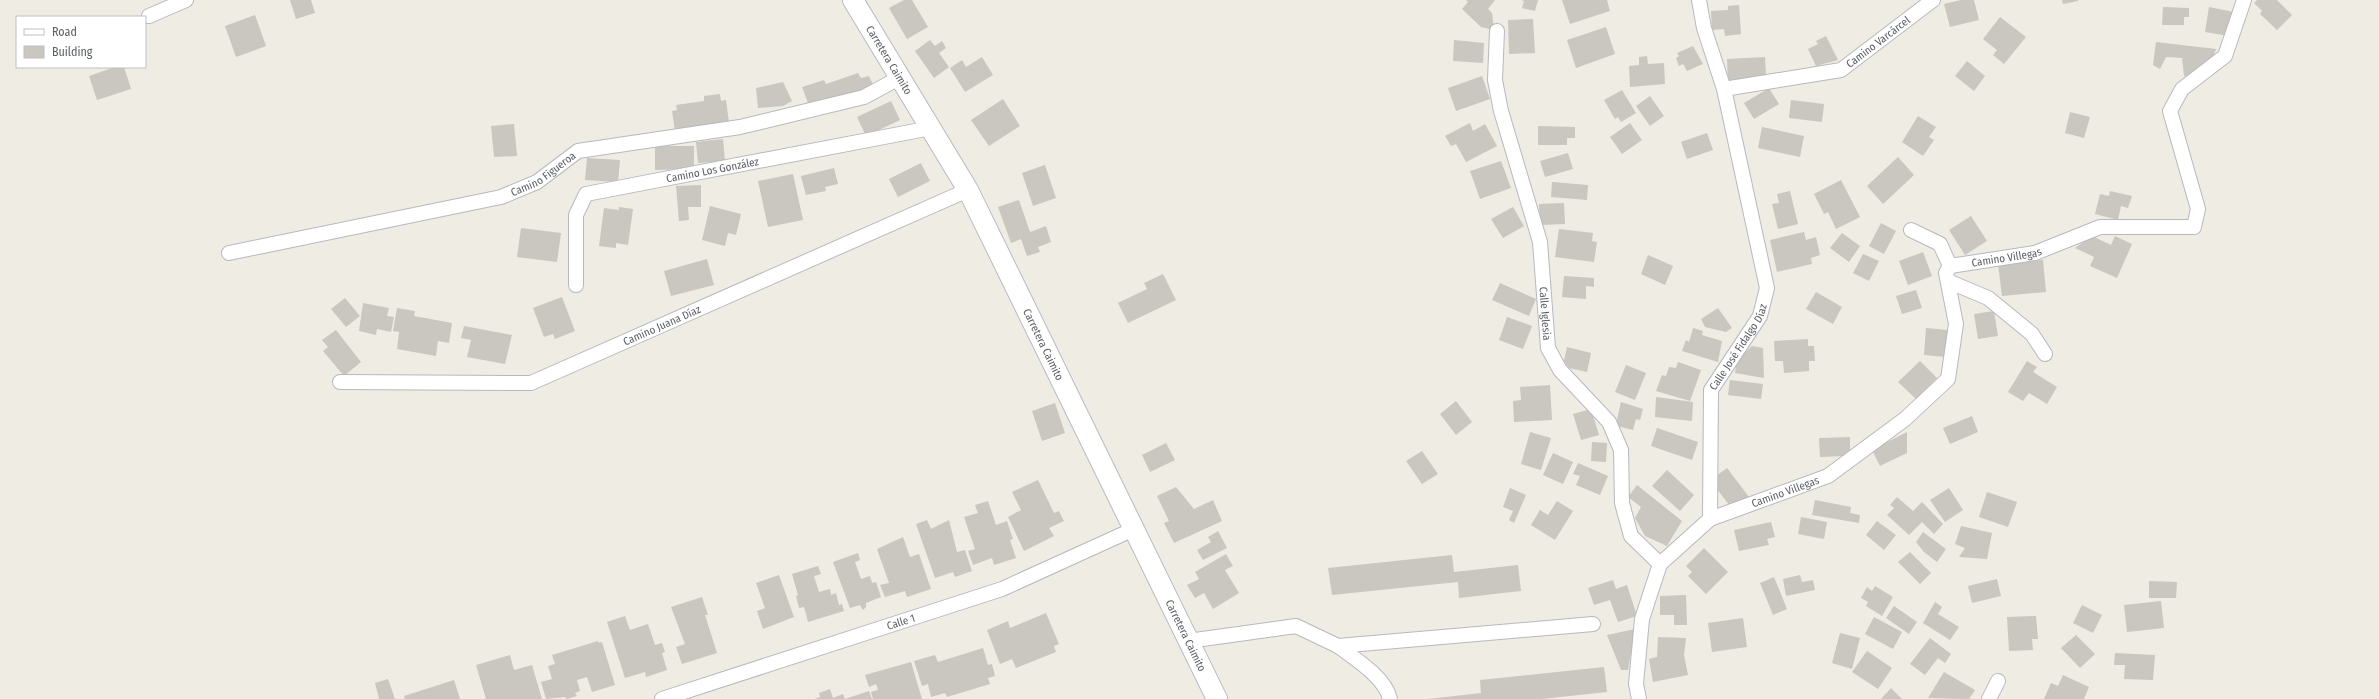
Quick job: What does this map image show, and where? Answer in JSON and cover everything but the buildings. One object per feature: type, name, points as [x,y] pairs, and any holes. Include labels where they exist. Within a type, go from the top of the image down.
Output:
[{"type":"street","points":[[149,16],[186,0]]},
{"type":"street","name":"Carretera Caimito","points":[[853,0],[968,190],[1217,699]]},
{"type":"street","name":"Calle José Fidalgo Díaz","points":[[1699,0],[1704,28],[1724,89],[1768,288],[1760,316],[1711,390],[1710,519]]},
{"type":"street","name":"Camino Varcárcel","points":[[1724,89],[1841,70],[1933,0]]},
{"type":"street","name":"Camino Villegas","points":[[1710,519],[1828,476],[1905,419],[1948,379],[1956,324],[1950,282],[1946,274],[1950,266],[2035,254],[2100,227],[2194,227],[2198,209],[2170,111],[2182,89],[2225,56],[2244,0]]},
{"type":"street","name":"Calle Iglesia","points":[[1497,31],[1495,80],[1501,111],[1540,242],[1548,348],[1560,370],[1609,422],[1621,450],[1622,503],[1631,536],[1660,564]]},
{"type":"street","name":"Camino Figueroa","points":[[229,253],[501,197],[536,182],[578,151],[740,127],[864,97],[899,78]]},
{"type":"street","name":"Camino Los González","points":[[576,285],[576,215],[586,194],[931,128]]},
{"type":"street","name":"Camino Juana Díaz","points":[[340,382],[531,383],[968,190]]},
{"type":"street","points":[[1910,230],[1940,244],[1950,266]]},
{"type":"street","points":[[1950,282],[1988,298],[2032,334],[2045,354]]},
{"type":"street","points":[[1639,699],[1636,684],[1642,619],[1660,564],[1710,519]]},
{"type":"street","name":"Calle 1","points":[[662,699],[1002,589],[1134,529]]},
{"type":"street","points":[[1338,646],[1592,624]]},
{"type":"street","points":[[1188,641],[1296,626],[1338,646],[1369,668],[1388,693],[1390,699]]},
{"type":"street","points":[[1989,699],[1998,681]]}]
